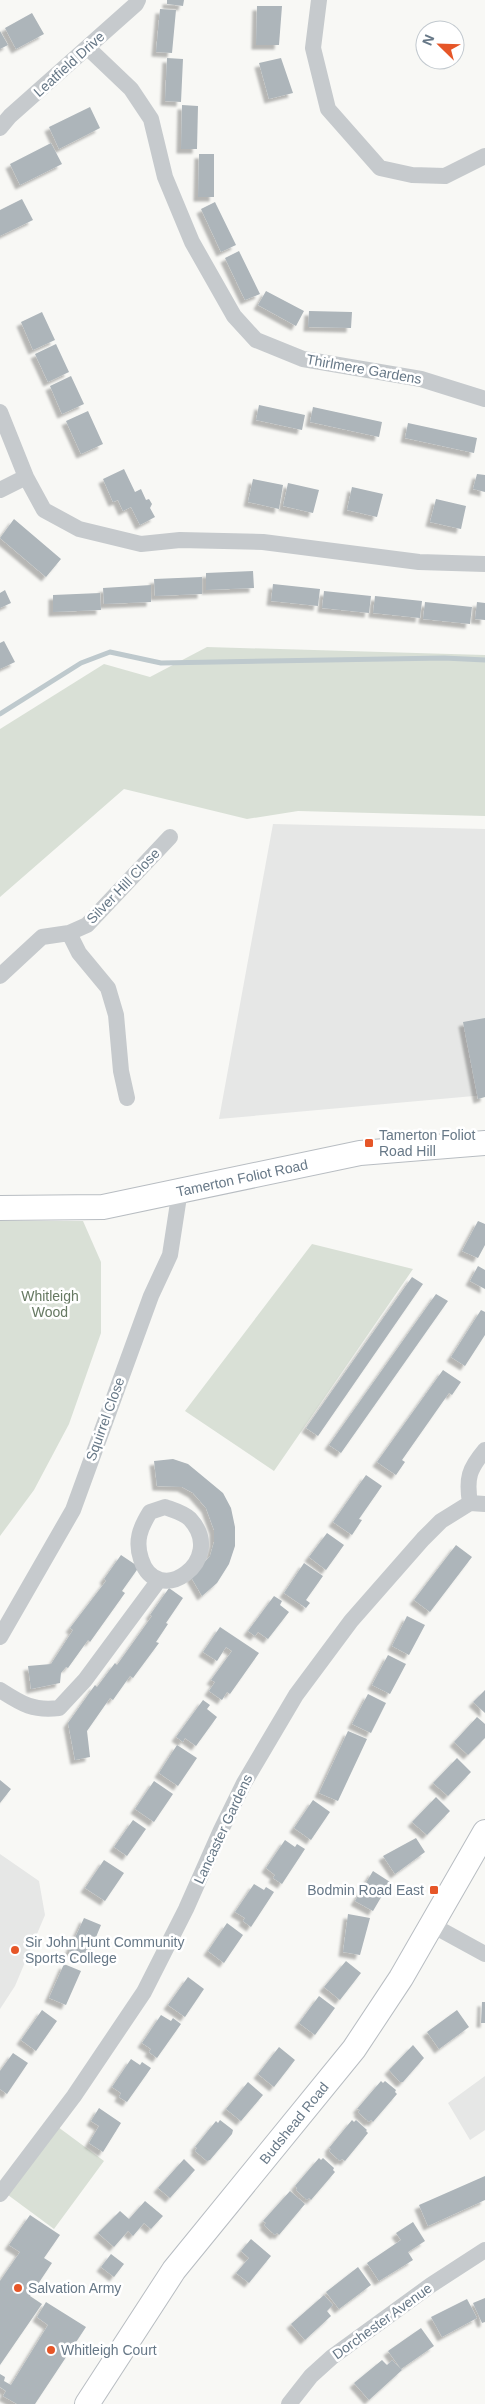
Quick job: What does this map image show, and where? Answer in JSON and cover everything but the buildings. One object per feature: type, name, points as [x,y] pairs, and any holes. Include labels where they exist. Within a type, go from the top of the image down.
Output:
[{"type":"street","name":"Leatfield Drive","points":[[0,128],[10,116],[88,48],[136,4],[138,0]]},
{"type":"street","points":[[318,0],[313,48],[328,109],[380,168],[412,175],[446,176],[485,156]]},
{"type":"street","name":"Thirlmere Gardens","points":[[88,48],[131,88],[150,119],[165,177],[192,242],[234,316],[256,340],[303,359],[421,379],[485,399]]},
{"type":"street","points":[[0,412],[26,477],[44,510],[79,529],[141,544],[180,540],[263,542],[419,562],[485,564]]},
{"type":"street","points":[[0,490],[26,477]]},
{"type":"street","name":"Silver Hill Close","points":[[0,976],[42,937],[69,933],[87,925],[170,837]]},
{"type":"street","points":[[69,933],[79,953],[108,988],[116,1015],[121,1071],[126,1098]]},
{"type":"street","name":"Tamerton Foliot Road","points":[[0,1208],[102,1208],[360,1153],[485,1143]]},
{"type":"street","name":"Squirrel Close","points":[[0,1637],[73,1510],[144,1314],[172,1248],[180,1190]]},
{"type":"street","points":[[477,1503],[467,1484],[472,1466],[485,1450]]},
{"type":"street","name":"Lancaster Gardens","points":[[0,2194],[74,2096],[144,1992],[186,1909],[216,1839],[244,1783],[296,1695],[351,1621],[423,1539],[441,1521],[477,1503]]},
{"type":"street","points":[[166,1507],[189,1518],[201,1540],[199,1556],[186,1575],[174,1580],[159,1580],[142,1565],[136,1546],[142,1524],[150,1512],[166,1507]]},
{"type":"street","points":[[0,1690],[18,1701],[40,1710],[59,1708],[85,1680],[159,1580]]},
{"type":"street","name":"Budshead Road","points":[[87,2404],[174,2270],[354,2048],[401,1978],[485,1832]]},
{"type":"street","points":[[432,1925],[485,1954]]},
{"type":"street","name":"Dorchester Avenue","points":[[289,2404],[311,2376],[332,2357],[431,2285],[485,2250]]},
{"type":"shaded area","points":[[273,824],[485,829],[485,1095],[219,1119]]},
{"type":"shaded area","name":"Sir John Hunt Community Sports College","points":[[0,1854],[39,1881],[45,1915],[15,1986],[0,2009]]},
{"type":"shaded area","points":[[485,2076],[485,2130],[470,2140],[448,2103]]},
{"type":"green space","points":[[207,647],[485,655],[485,816],[298,811],[247,819],[124,789],[0,897],[0,729],[104,664],[150,677]]},
{"type":"green space","name":"Whitleigh Wood","points":[[0,1221],[83,1221],[101,1262],[101,1333],[69,1424],[34,1490],[0,1536]]},
{"type":"green space","points":[[312,1244],[413,1269],[274,1471],[185,1411]]},
{"type":"green space","points":[[58,2127],[104,2161],[54,2229],[8,2195]]},
{"type":"waterway","points":[[0,714],[81,663],[110,652],[161,663],[444,658],[485,660]]},
{"type":"place","name":"Tamerton Foliot Road Hill","points":[[369,1143]]},
{"type":"place","name":"Bodmin Road East","points":[[434,1890]]},
{"type":"place","name":"Sir John Hunt Community Sports College","points":[[15,1950]]},
{"type":"place","name":"Salvation Army","points":[[18,2288]]},
{"type":"place","name":"Whitleigh Court","points":[[51,2350]]}]
